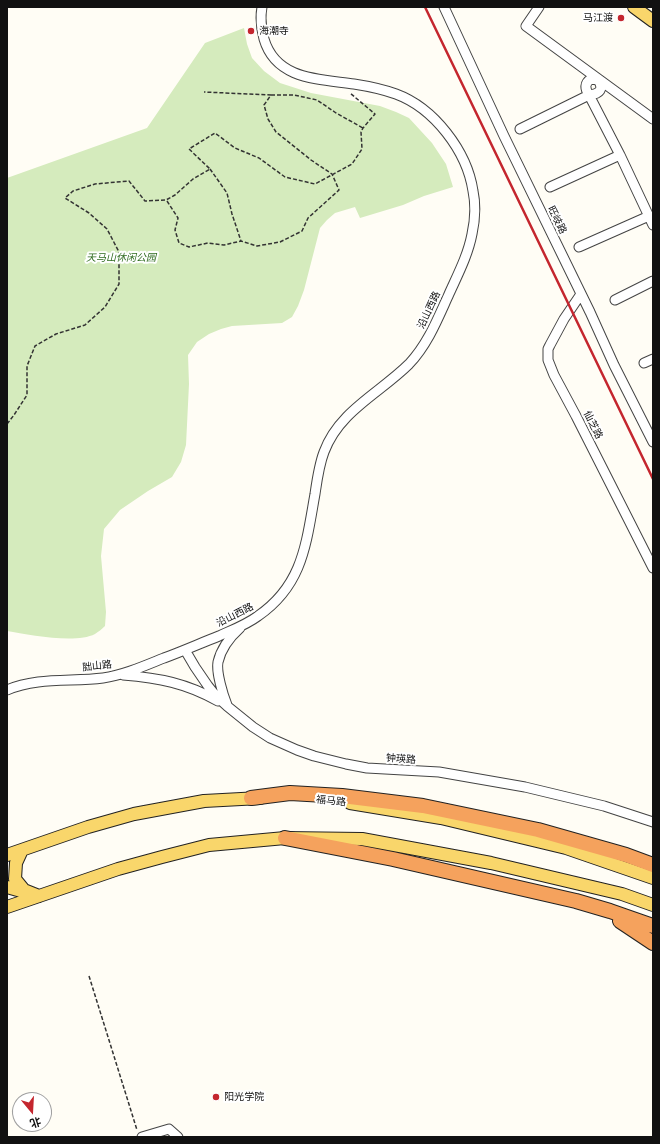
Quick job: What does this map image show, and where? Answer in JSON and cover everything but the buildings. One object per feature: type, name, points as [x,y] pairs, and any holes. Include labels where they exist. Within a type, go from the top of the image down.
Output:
[{"type":"highway","points":[[251,798],[290,793],[342,796],[423,806],[538,830],[626,855],[653,865]]},
{"type":"highway","points":[[285,838],[393,859],[576,901],[653,926]]},
{"type":"highway","points":[[576,901],[608,913],[653,943]]},
{"type":"main road","points":[[634,7],[653,21]]},
{"type":"main road","name":"福马路","points":[[7,855],[88,827],[134,814],[204,801],[251,798],[328,800],[441,818],[566,848],[653,878]]},
{"type":"main road","points":[[7,907],[118,869],[209,845],[285,838],[362,839],[491,862],[622,894],[653,905]]},
{"type":"main road","points":[[7,871],[22,850]]},
{"type":"main road","points":[[22,850],[16,863],[15,879],[24,890],[39,896]]},
{"type":"main road","points":[[7,887],[39,896]]},
{"type":"street","name":"沿山西路","points":[[185,650],[255,618],[274,604],[287,589],[301,561],[308,536],[321,461],[328,442],[336,429],[353,411],[408,364],[424,344],[439,316],[467,253],[473,232],[475,213],[472,184],[463,159],[446,134],[431,117],[413,102],[391,92],[356,84],[310,78],[286,69],[274,59],[266,45],[261,22],[262,7]]},
{"type":"street","name":"旺岐路","points":[[444,7],[614,365],[653,442]]},
{"type":"street","points":[[539,7],[526,26],[653,119]]},
{"type":"street","points":[[598,80],[591,79],[587,82],[587,92],[620,155],[653,225]]},
{"type":"street","points":[[520,129],[589,95]]},
{"type":"street","points":[[550,187],[620,155]]},
{"type":"street","points":[[578,247],[648,216]]},
{"type":"street","points":[[615,300],[653,280]]},
{"type":"street","name":"仙芝路","points":[[581,294],[564,319],[550,345],[548,349],[548,360],[554,375],[653,568]]},
{"type":"street","points":[[644,363],[653,359]]},
{"type":"street","points":[[227,706],[222,691],[218,663],[226,644],[246,623]]},
{"type":"street","name":"胐山路","points":[[7,690],[25,684],[104,678],[120,675],[185,650]]},
{"type":"street","name":"钟瑛路","points":[[185,650],[195,667],[216,696],[238,716],[263,733],[287,746],[314,756],[367,768],[439,772],[525,787],[604,806],[653,822]]},
{"type":"street","points":[[120,675],[155,679],[185,686],[227,706]]},
{"type":"street","points":[[139,1133],[169,1128],[178,1137]]},
{"type":"path","points":[[204,92],[294,95],[317,100],[336,113],[363,128]]},
{"type":"path","points":[[241,241],[227,193],[210,169],[189,149],[215,133],[235,148],[259,158],[285,177],[315,184],[352,164],[362,148],[361,132],[375,114],[350,93]]},
{"type":"path","points":[[166,200],[178,218],[176,230],[179,243],[189,247],[208,243],[224,245],[241,241],[257,246],[280,242],[302,231],[308,218],[338,190],[332,174],[311,160],[276,132],[268,118],[264,105],[271,95]]},
{"type":"path","points":[[7,424],[27,395],[27,366],[35,346],[56,334],[85,325],[105,307],[118,284],[119,252],[108,229],[89,213],[65,198],[72,191],[95,184],[129,181],[145,201],[166,200],[175,195],[193,179],[210,169]]},
{"type":"path","points":[[89,976],[139,1133]]},
{"type":"green space","name":"天马山休闲公园","points":[[244,28],[247,44],[252,58],[264,71],[280,83],[311,93],[380,106],[409,118],[432,143],[446,164],[453,187],[424,196],[403,205],[360,218],[355,207],[335,213],[320,228],[304,290],[292,317],[282,323],[232,326],[209,334],[197,342],[188,355],[189,384],[186,445],[181,462],[172,477],[120,510],[104,529],[101,556],[106,612],[105,626],[95,634],[87,637],[76,638],[52,638],[7,631],[7,178],[147,128],[205,43]]},
{"type":"railway","points":[[425,7],[653,479]]},
{"type":"place","name":"马江渡","points":[[621,18]]},
{"type":"place","name":"海潮寺","points":[[251,31]]},
{"type":"place","name":"阳光学院","points":[[216,1097]]}]
